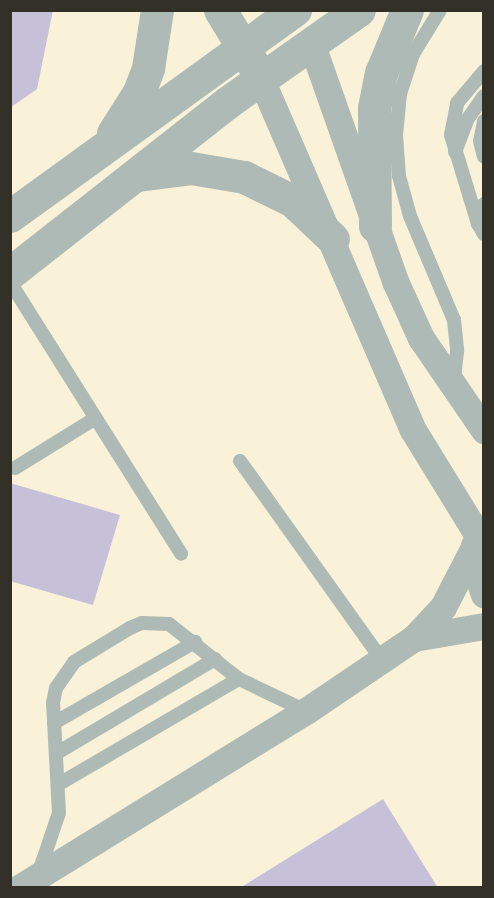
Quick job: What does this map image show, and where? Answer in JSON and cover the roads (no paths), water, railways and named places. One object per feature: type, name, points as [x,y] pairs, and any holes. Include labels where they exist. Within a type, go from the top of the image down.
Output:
[{"type":"street","points":[[96,153],[127,114],[139,92],[154,44],[157,10]]},
{"type":"street","points":[[220,10],[244,46],[261,79],[333,239],[413,430],[478,533],[474,564],[483,594]]},
{"type":"street","points":[[10,273],[261,79],[359,10]]},
{"type":"street","points":[[375,226],[374,108],[392,40],[407,10]]},
{"type":"street","points":[[10,216],[293,11],[312,45],[375,226],[417,329],[453,390],[483,430]]},
{"type":"street","points":[[137,176],[190,168],[244,177],[293,201],[333,239]]},
{"type":"street","points":[[28,882],[306,711],[414,638],[442,606],[478,533]]},
{"type":"street","points":[[414,638],[483,626]]},
{"type":"lane","points":[[440,10],[413,54],[400,94],[396,135],[399,176],[410,216],[457,336],[453,390]]},
{"type":"lane","points":[[482,233],[455,152],[451,127],[457,103],[483,71]]},
{"type":"lane","points":[[455,152],[467,120],[483,96]]},
{"type":"lane","points":[[483,121],[480,141],[483,157]]},
{"type":"lane","points":[[482,233],[483,204]]},
{"type":"lane","points":[[10,282],[182,554]]},
{"type":"lane","points":[[15,468],[96,418]]},
{"type":"lane","points":[[240,461],[382,660]]},
{"type":"lane","points":[[28,882],[59,813],[53,703],[63,674],[74,663],[130,628],[142,623],[169,624],[195,642],[239,679],[306,711]]},
{"type":"lane","points":[[54,723],[195,642]]},
{"type":"lane","points":[[57,753],[215,659]]},
{"type":"lane","points":[[59,784],[239,679]]}]
